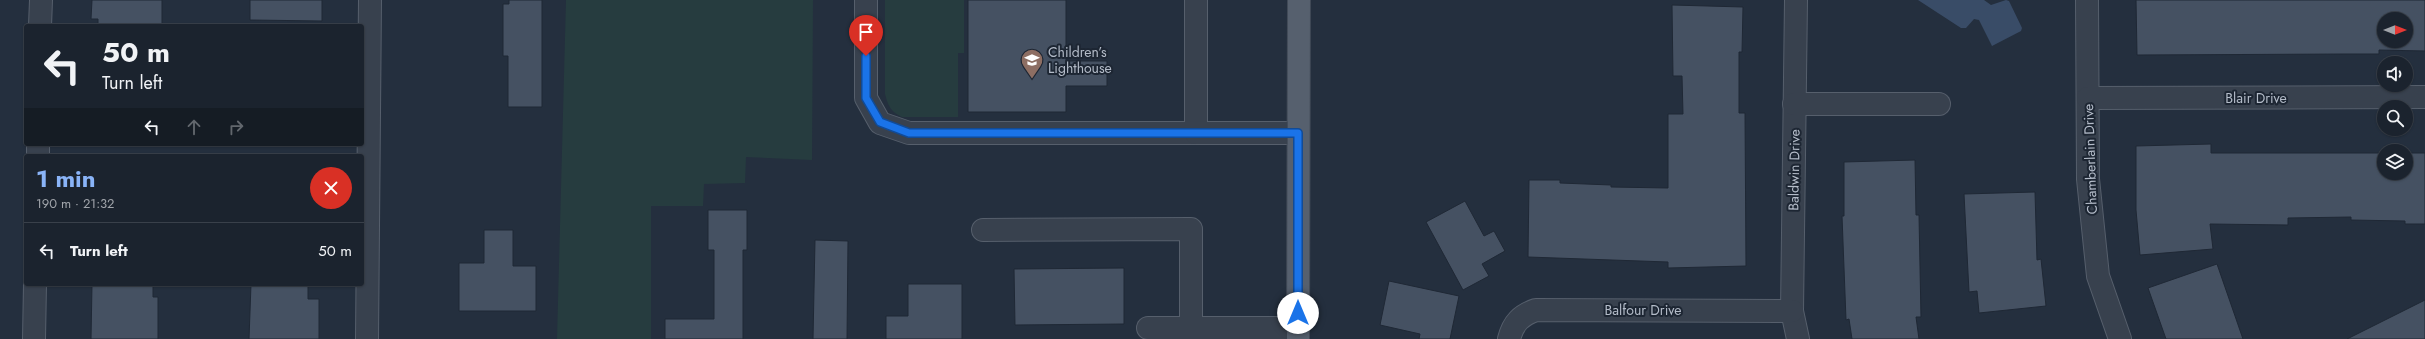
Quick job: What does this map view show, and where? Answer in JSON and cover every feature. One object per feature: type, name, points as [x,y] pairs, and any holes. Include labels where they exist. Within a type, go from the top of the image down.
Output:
[{"type":"main road","points":[[1298,333],[1299,0]]},
{"type":"street","points":[[40,24],[41,0]]},
{"type":"street","points":[[367,339],[370,0]]},
{"type":"street","points":[[866,0],[866,98],[880,122],[909,133],[1298,133]]},
{"type":"street","points":[[1196,0],[1196,133]]},
{"type":"street","name":"Baldwin Drive","points":[[1796,0],[1792,311],[1798,339]]},
{"type":"street","name":"Chamberlain Drive","points":[[2087,0],[2088,179],[2098,276],[2120,339]]},
{"type":"street","name":"Blair Drive","points":[[2088,98],[2425,97]]},
{"type":"street","points":[[1794,104],[1939,104]]},
{"type":"street","points":[[983,230],[1191,229],[1191,328]]},
{"type":"street","points":[[34,339],[35,286]]},
{"type":"street","name":"Balfour Drive","points":[[1509,339],[1512,328],[1518,320],[1536,310],[1792,311]]},
{"type":"street","points":[[1148,328],[1191,328],[1298,333]]},
{"type":"green space","points":[[566,0],[813,0],[812,160],[746,157],[745,183],[704,184],[703,206],[651,206],[651,339],[557,339]]},
{"type":"green space","points":[[885,0],[964,0],[964,53],[958,53],[958,117],[902,117],[890,108],[885,94]]},
{"type":"water","points":[[1918,0],[1984,0],[1991,5],[2006,0],[2009,1],[2022,28],[2021,31],[1992,46],[1979,20],[1974,19],[1966,28],[1961,28]]},
{"type":"building","points":[[92,0],[162,0],[162,24],[98,24],[98,19],[91,19]]},
{"type":"building","points":[[250,0],[322,0],[322,21],[250,20]]},
{"type":"building","points":[[509,0],[542,0],[542,107],[508,107],[508,56],[503,56],[503,4],[509,4]]},
{"type":"building","points":[[968,0],[1066,0],[1066,61],[1107,61],[1107,86],[1066,86],[1066,112],[968,112]]},
{"type":"building","points":[[2136,0],[2425,0],[2425,51],[2379,50],[2379,54],[2137,55]]},
{"type":"building","points":[[1672,5],[1743,7],[1742,52],[1739,52],[1739,113],[1745,113],[1746,266],[1668,268],[1668,262],[1528,257],[1529,180],[1560,180],[1560,183],[1611,185],[1611,187],[1668,188],[1668,114],[1683,114],[1682,76],[1673,76]]},
{"type":"building","points":[[2211,144],[2211,153],[2377,153],[2377,180],[2413,180],[2413,153],[2425,153],[2425,224],[2405,224],[2405,221],[2351,220],[2351,217],[2288,218],[2288,225],[2210,224],[2213,249],[2140,255],[2136,210],[2136,146]]},
{"type":"building","points":[[1915,160],[1916,215],[1919,215],[1921,317],[1916,317],[1919,339],[1852,339],[1849,319],[1846,320],[1842,216],[1844,216],[1844,162]]},
{"type":"building","points":[[2035,192],[2037,260],[2041,259],[2046,306],[1979,313],[1977,291],[1969,292],[1964,194]]},
{"type":"building","points":[[1465,201],[1484,236],[1494,231],[1505,251],[1482,264],[1489,276],[1463,290],[1426,222]]},
{"type":"building","points":[[708,210],[747,210],[747,250],[743,250],[743,339],[665,339],[665,319],[714,319],[714,250],[708,250]]},
{"type":"building","points":[[484,230],[513,230],[513,266],[536,266],[536,311],[459,311],[459,263],[484,263]]},
{"type":"building","points":[[815,240],[848,241],[847,339],[813,339]]},
{"type":"building","points":[[2217,264],[2243,339],[2166,339],[2148,288]]},
{"type":"building","points":[[1124,268],[1124,324],[1015,325],[1014,269]]},
{"type":"building","points":[[1389,281],[1459,296],[1450,339],[1419,339],[1420,334],[1380,325]]},
{"type":"building","points":[[908,284],[962,284],[962,339],[886,339],[886,316],[908,316]]},
{"type":"building","points":[[92,286],[153,286],[153,297],[158,297],[158,339],[91,339]]},
{"type":"building","points":[[251,286],[308,286],[308,299],[319,299],[319,339],[249,339]]},
{"type":"building","points":[[2425,300],[2425,339],[2347,339]]},
{"type":"place","name":"Children’s Lighthouse","points":[[1032,80]]},
{"type":"route","points":[[866,56],[866,98],[880,122],[909,133],[1298,133],[1298,313]]}]
